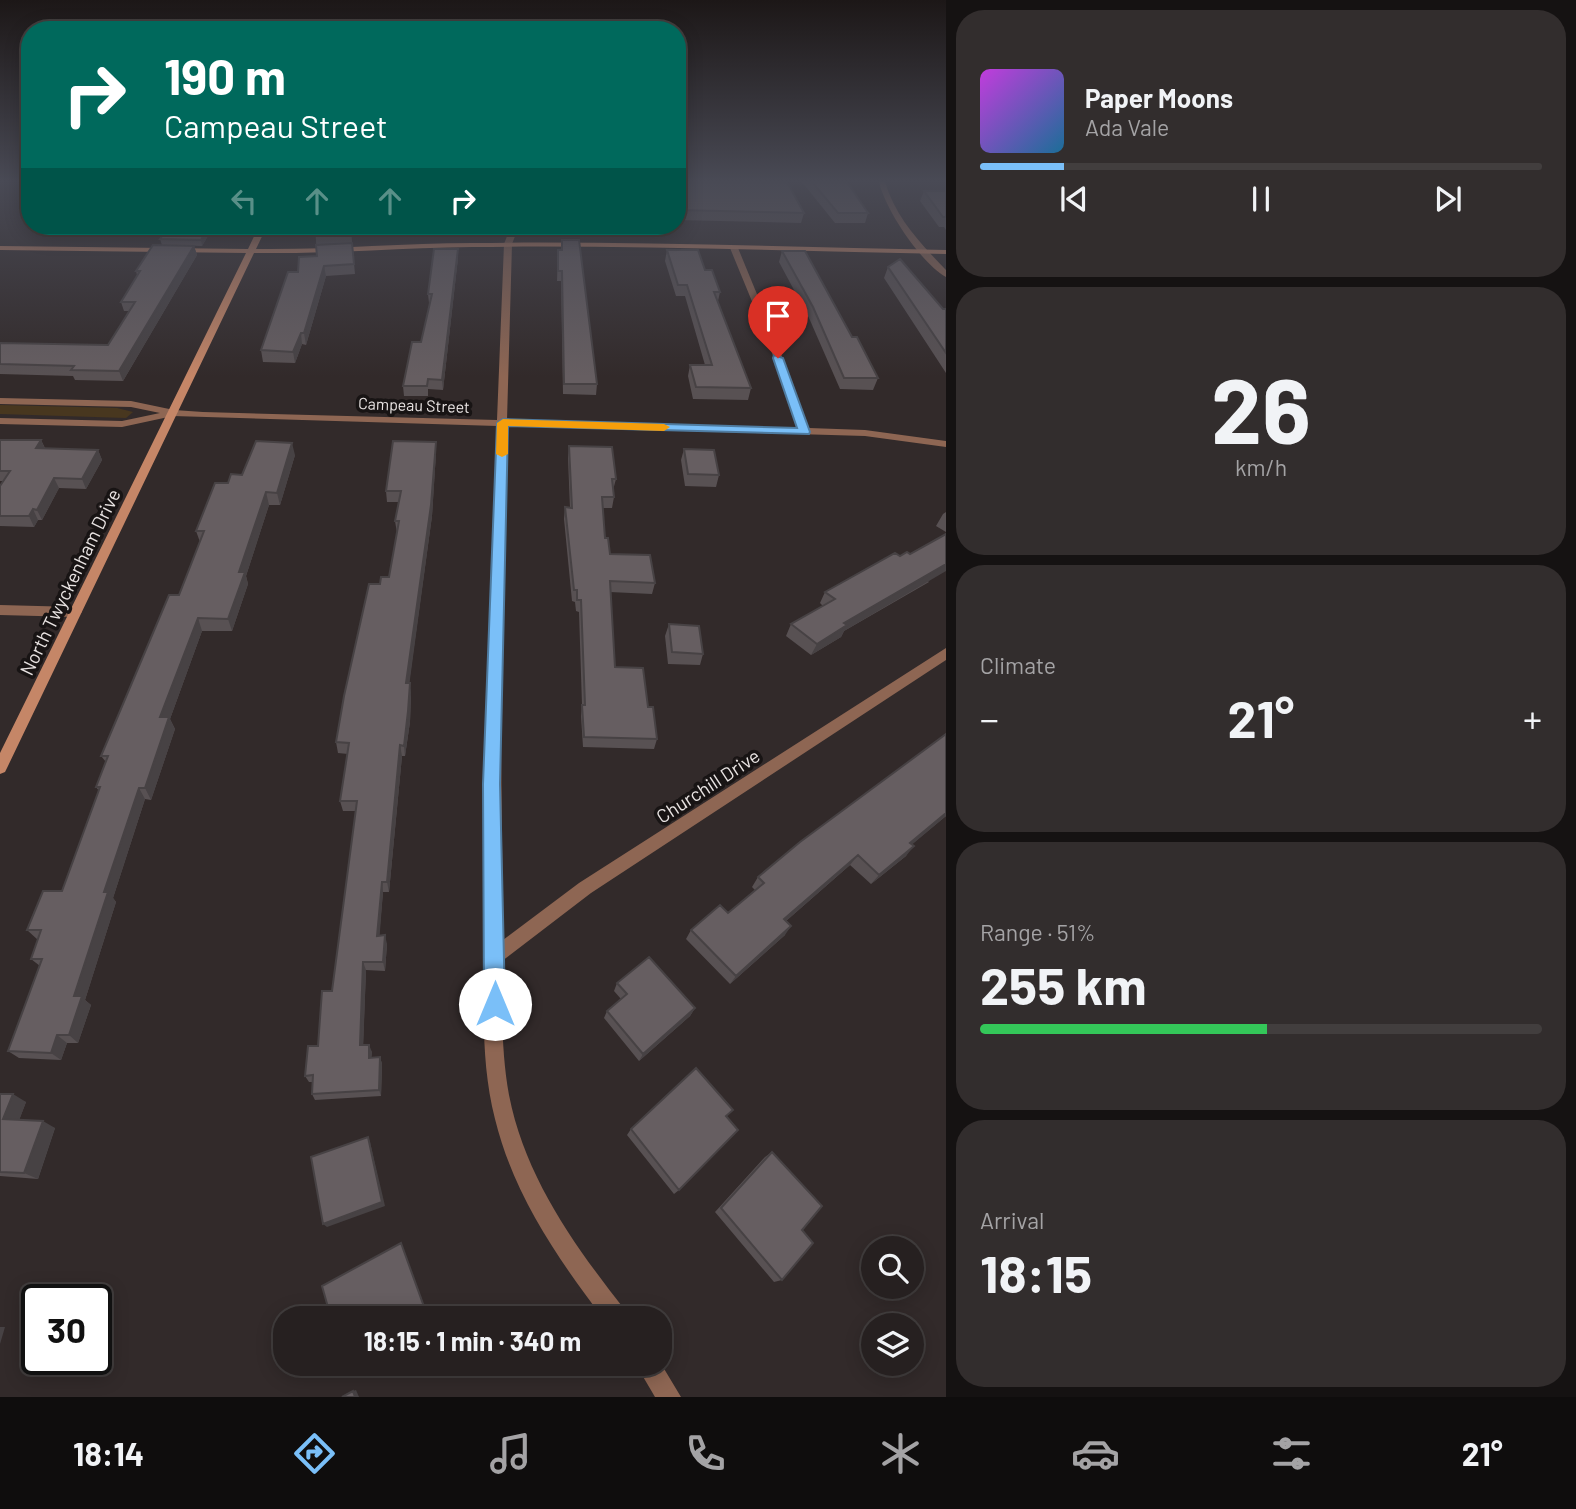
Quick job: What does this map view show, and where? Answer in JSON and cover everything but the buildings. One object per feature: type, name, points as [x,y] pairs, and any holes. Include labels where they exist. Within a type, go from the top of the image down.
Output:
[{"type":"street","name":"North Twyckenham Drive","points":[[0,768],[6,742],[76,612],[252,247]]},
{"type":"street","points":[[0,248],[333,252],[438,247]]},
{"type":"street","points":[[508,247],[492,784],[495,1053],[505,1120],[533,1196],[571,1260],[607,1306]]},
{"type":"street","points":[[688,247],[946,252]]},
{"type":"street","points":[[922,247],[946,275]]},
{"type":"street","points":[[734,248],[769,333],[804,432]]},
{"type":"street","name":"Campeau Street","points":[[0,401],[131,404],[174,413],[876,434],[946,444]]},
{"type":"street","name":"Campeau Street","points":[[0,421],[122,424],[174,413]]},
{"type":"street","points":[[0,610],[76,612]]},
{"type":"street","name":"Churchill Drive","points":[[495,956],[585,888],[946,653]]},
{"type":"street","points":[[655,1376],[669,1397]]},
{"type":"shaded area","points":[[0,405],[117,408],[133,412],[126,418],[0,414]]},
{"type":"slow traffic","points":[[502,454],[503,423],[664,427]]},
{"type":"route","points":[[495,1004],[492,784],[503,423],[804,432],[778,358]]}]
